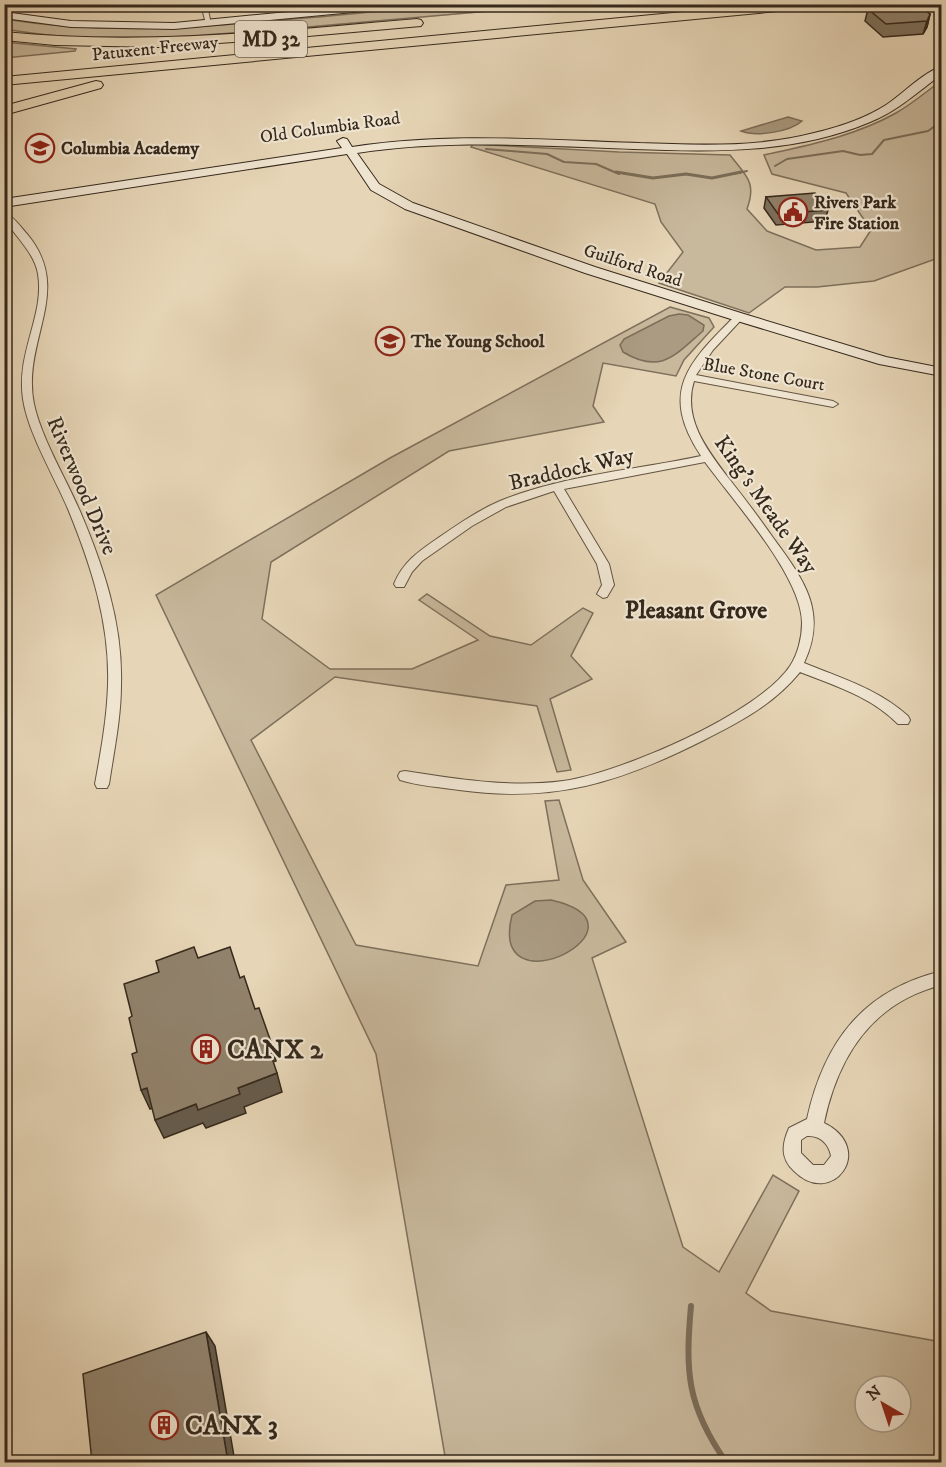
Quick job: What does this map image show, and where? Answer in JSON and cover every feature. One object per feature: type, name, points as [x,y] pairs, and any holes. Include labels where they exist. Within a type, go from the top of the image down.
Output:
[{"type":"highway","name":"Patuxent Freeway","points":[[4,81],[810,4]]},
{"type":"highway","name":"Patuxent Freeway","points":[[4,36],[58,42],[129,43],[431,23],[88,56]]},
{"type":"highway","points":[[4,111],[88,87],[163,72],[514,31]]},
{"type":"street","points":[[204,4],[209,24]]},
{"type":"street","points":[[4,15],[93,26],[209,24],[406,4]]},
{"type":"street","name":"Old Columbia Road","points":[[4,203],[346,146],[453,141],[720,148],[770,145],[836,131],[867,120],[890,107],[942,69]]},
{"type":"street","name":"Guilford Road","points":[[346,146],[375,187],[409,206],[590,270],[739,317],[884,361],[942,372]]},
{"type":"street","name":"Riverwood Drive","points":[[4,214],[32,246],[43,272],[44,297],[27,360],[27,397],[31,413],[90,548],[107,601],[112,628],[116,672],[113,716],[102,784]]},
{"type":"street","name":"King's Meade Way","points":[[405,776],[472,787],[502,788],[562,786],[601,778],[647,762],[747,713],[769,698],[786,682],[798,666],[806,647],[808,627],[807,609],[802,591],[790,569],[708,458],[694,435],[687,415],[686,388],[689,377],[700,358],[739,317]]},
{"type":"street","name":"Blue Stone Court","points":[[689,377],[832,404]]},
{"type":"street","name":"Braddock Way","points":[[400,584],[404,572],[412,562],[474,519],[511,501],[558,488],[708,458]]},
{"type":"street","points":[[558,488],[603,564],[608,585],[603,594]]},
{"type":"street","points":[[798,666],[878,699],[892,708],[903,720]]},
{"type":"street","points":[[814,1127],[817,1104],[828,1077],[851,1036],[865,1018],[884,1001],[907,986],[942,978]]},
{"type":"shaded area","points":[[422,5],[560,5],[273,30],[139,38],[38,34],[5,29],[4,19],[74,27],[177,28],[352,14]]},
{"type":"shaded area","points":[[4,42],[76,49],[75,51],[5,58]]},
{"type":"shaded area","points":[[941,81],[941,257],[874,281],[817,287],[785,287],[749,313],[659,283],[683,252],[661,222],[655,204],[471,147],[473,144],[730,155],[745,174],[750,186],[750,200],[747,209],[767,231],[816,250],[860,247],[871,230],[846,193],[772,174],[764,155],[832,139],[864,128],[914,102]]},
{"type":"shaded area","points":[[788,117],[802,121],[790,128],[773,132],[755,134],[741,131]]},
{"type":"shaded area","points":[[670,307],[709,318],[714,327],[684,360],[676,376],[603,363],[593,406],[604,422],[449,451],[271,562],[262,619],[330,669],[412,669],[478,640],[419,600],[427,594],[490,636],[531,645],[583,608],[593,613],[571,656],[592,679],[550,699],[571,770],[557,772],[537,706],[335,677],[251,740],[356,945],[478,966],[506,885],[559,880],[545,801],[559,800],[583,880],[626,942],[592,958],[683,1247],[719,1272],[773,1175],[799,1191],[746,1293],[771,1311],[941,1342],[941,1462],[446,1462],[376,1054],[156,595],[390,458]]},
{"type":"shaded area","points":[[688,315],[704,325],[703,331],[684,348],[658,362],[636,359],[623,352],[620,345],[624,339],[669,316]]},
{"type":"shaded area","points":[[551,900],[580,912],[588,927],[581,942],[564,954],[543,961],[523,958],[511,944],[512,915],[535,901]]},
{"type":"building","points":[[918,5],[930,14],[927,21],[886,24],[868,9]]},
{"type":"building","points":[[815,193],[828,210],[778,214],[766,197]]},
{"type":"building","name":"CANX 2","points":[[194,947],[198,958],[230,947],[240,978],[244,976],[255,1009],[259,1008],[271,1042],[267,1043],[277,1073],[238,1088],[240,1094],[198,1110],[196,1104],[155,1120],[147,1088],[141,1090],[132,1054],[137,1052],[129,1018],[132,1016],[124,984],[159,972],[156,961]]},
{"type":"building","name":"CANX 3","points":[[206,1332],[228,1462],[92,1462],[83,1374]]},
{"type":"waterway","points":[[775,166],[787,159],[843,151],[860,155],[872,154],[884,140],[928,131],[942,121]]},
{"type":"waterway","points":[[486,149],[547,154],[564,162],[596,164],[619,174]]},
{"type":"waterway","points":[[733,174],[747,171]]},
{"type":"waterway","points":[[616,172],[653,178],[686,174],[712,178],[741,172]]},
{"type":"waterway","points":[[691,1306],[688,1350],[692,1388],[703,1423],[726,1462]]},
{"type":"place","name":"Columbia Academy","points":[[40,148]]},
{"type":"place","name":"Rivers Park Fire Station","points":[[793,212]]},
{"type":"place","name":"The Young School","points":[[390,341]]},
{"type":"place","name":"CANX 2","points":[[206,1049]]},
{"type":"place","name":"CANX 3","points":[[164,1425]]},
{"type":"district","name":"Pleasant Grove","points":[[696,610]]}]
